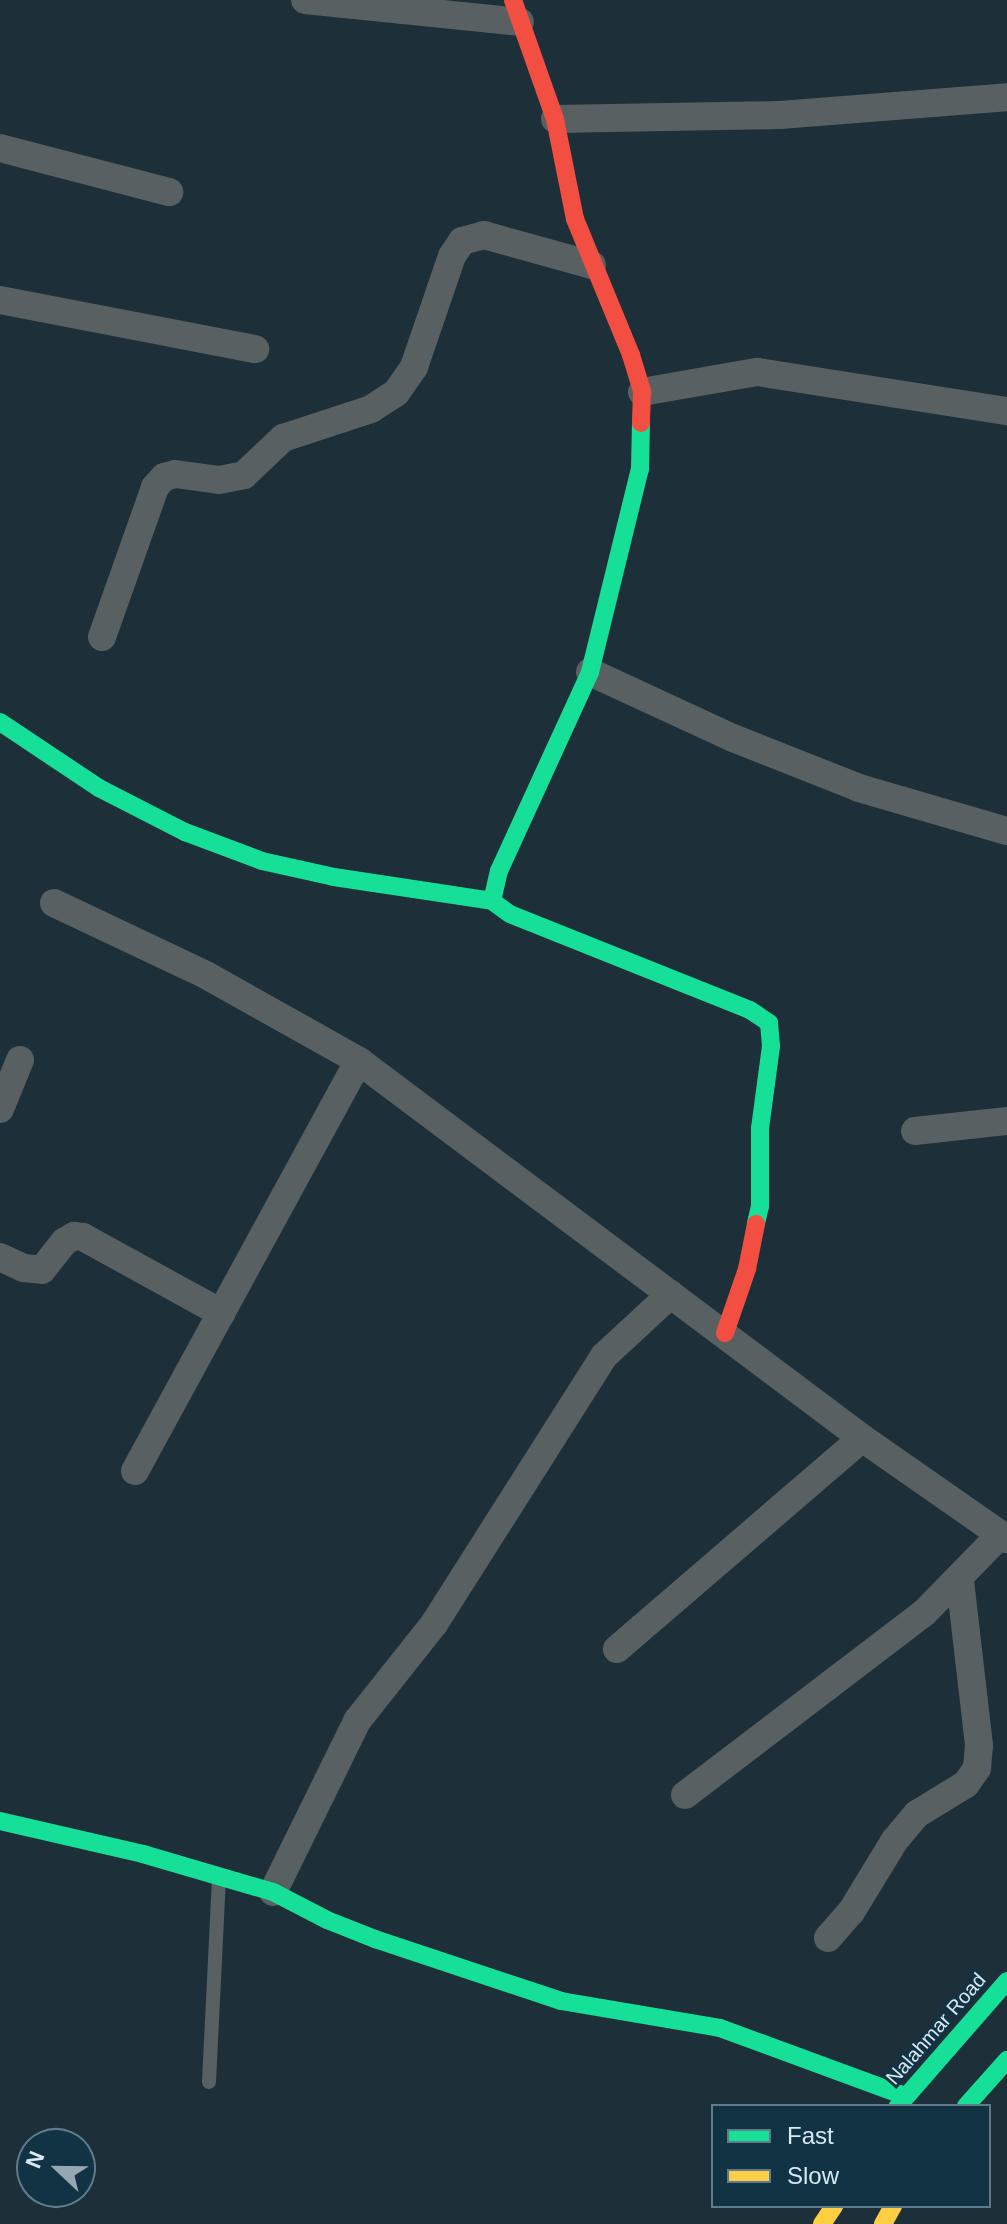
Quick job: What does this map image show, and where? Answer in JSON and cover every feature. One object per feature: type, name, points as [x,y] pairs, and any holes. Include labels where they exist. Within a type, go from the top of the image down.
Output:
[{"type":"street","points":[[305,0],[517,11],[555,119],[575,219],[631,355],[642,392],[640,469],[590,672],[499,871],[492,901]]},
{"type":"street","points":[[555,119],[780,115],[1007,97]]},
{"type":"street","points":[[0,148],[169,192]]},
{"type":"street","points":[[102,637],[155,487],[164,477],[175,474],[219,480],[244,475],[283,438],[371,409],[396,393],[414,367],[452,256],[462,241],[484,235],[592,265]]},
{"type":"street","points":[[0,300],[255,349]]},
{"type":"street","points":[[642,392],[757,372],[1007,411]]},
{"type":"street","points":[[590,672],[733,738],[859,788],[1007,831]]},
{"type":"street","points":[[0,722],[99,788],[185,832],[262,861],[334,877],[410,886],[492,901],[510,914],[750,1010],[769,1023],[771,1046],[760,1128],[760,1206],[747,1269],[725,1333]]},
{"type":"street","points":[[54,903],[206,975],[359,1061],[862,1438],[1003,1537],[960,1580],[868,1660],[685,1795]]},
{"type":"street","points":[[0,1109],[20,1060]]},
{"type":"street","points":[[135,1471],[359,1061]]},
{"type":"street","points":[[915,1131],[1007,1121]]},
{"type":"street","points":[[0,1257],[24,1268],[42,1270],[64,1242],[74,1236],[83,1237],[221,1313]]},
{"type":"street","points":[[273,1892],[357,1721],[443,1611],[604,1356],[671,1294]]},
{"type":"street","points":[[617,1649],[862,1438]]},
{"type":"street","points":[[828,1938],[851,1912],[895,1840],[917,1814],[966,1784],[977,1768],[979,1745],[960,1580]]},
{"type":"street","points":[[0,1821],[143,1854],[273,1892],[327,1920],[375,1939],[561,2001],[720,2028],[902,2101]]},
{"type":"street","name":"Nalahmar Road","points":[[902,2101],[1007,1981]]},
{"type":"street","points":[[968,2104],[1007,2060]]},
{"type":"lane","points":[[209,2082],[219,1876]]},
{"type":"traffic: fast","points":[[492,901],[499,871],[590,672],[640,469],[641,423]]},
{"type":"traffic: fast","points":[[0,722],[99,788],[185,832],[262,861],[334,877],[492,901],[510,914],[750,1010],[769,1023],[771,1046],[760,1128],[760,1206],[756,1224]]},
{"type":"traffic: fast","points":[[0,1821],[143,1854],[273,1892],[327,1920],[375,1939],[561,2001],[720,2028],[905,2096]]},
{"type":"traffic: fast","points":[[900,2104],[1007,1981]]},
{"type":"traffic: fast","points":[[968,2104],[1007,2060]]},
{"type":"traffic: slow","points":[[822,2224],[833,2208]]},
{"type":"traffic: slow","points":[[883,2224],[892,2208]]},
{"type":"traffic: jam","points":[[513,0],[555,119],[575,219],[631,355],[642,392],[641,423]]},
{"type":"traffic: jam","points":[[725,1333],[747,1269],[756,1224]]}]
